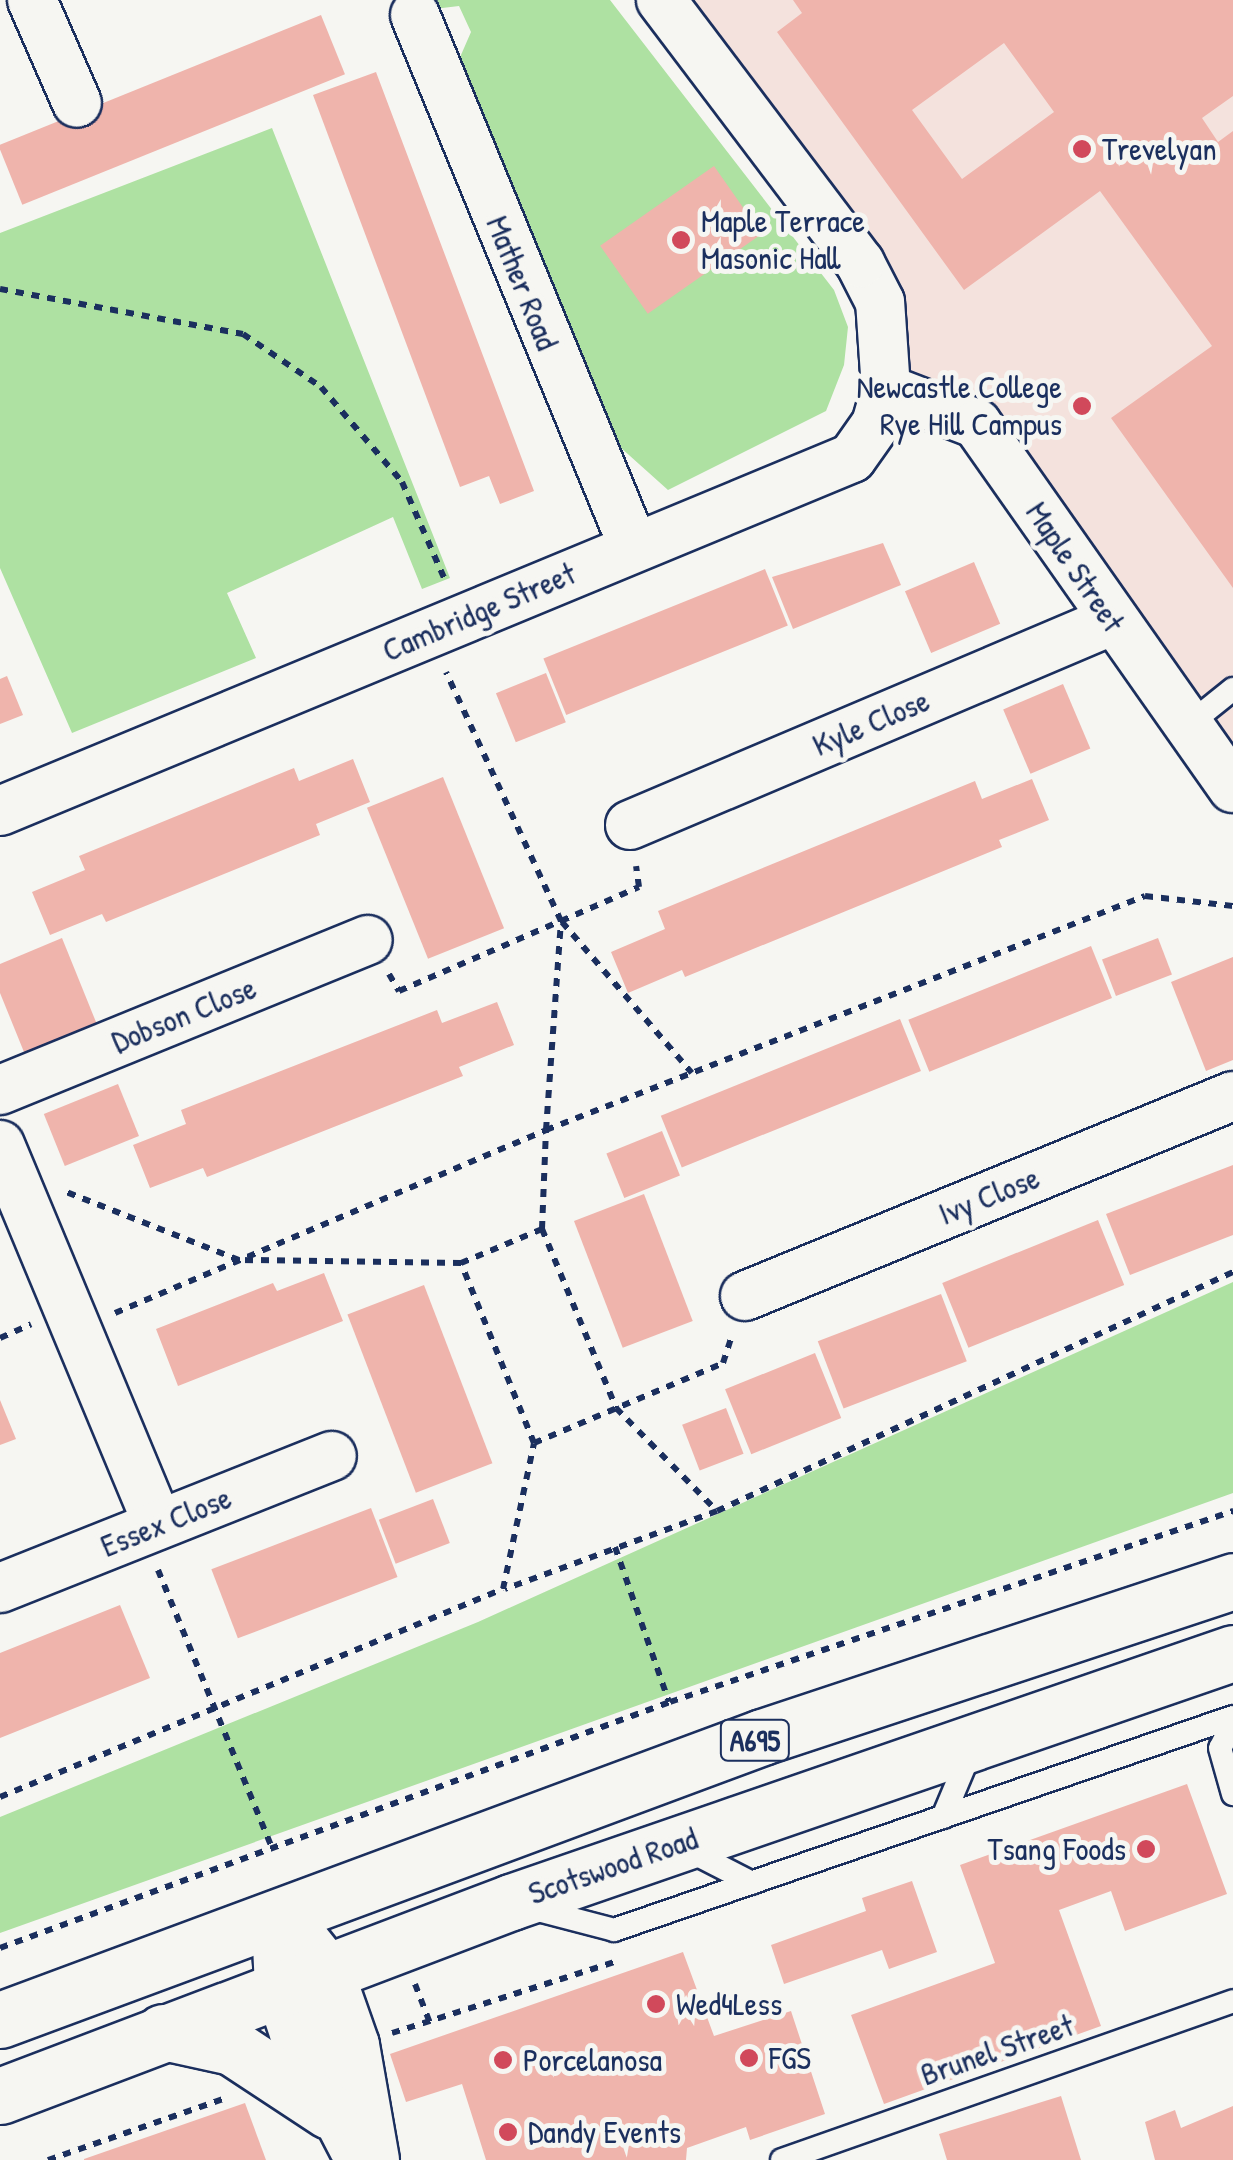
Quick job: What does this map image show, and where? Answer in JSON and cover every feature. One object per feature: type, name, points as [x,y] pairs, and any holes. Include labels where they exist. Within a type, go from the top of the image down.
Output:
[{"type":"main road","name":"Scotswood Road","points":[[0,2020],[762,1737],[1233,1581]]},
{"type":"main road","name":"Scotswood Road","points":[[0,2096],[510,1902],[1233,1654]]},
{"type":"main road","points":[[282,1916],[304,1979],[351,2045],[358,2147]]},
{"type":"main road","points":[[163,2032],[232,2046],[358,2147]]},
{"type":"street","points":[[32,0],[78,103]]},
{"type":"street","points":[[661,0],[860,263],[880,302],[887,371]]},
{"type":"street","name":"Mather Road","points":[[415,16],[634,548]]},
{"type":"street","name":"Cambridge Street","points":[[0,812],[852,458],[876,424],[887,371]]},
{"type":"street","name":"Maple Street","points":[[887,371],[977,424],[1111,621],[1233,788]]},
{"type":"street","name":"Kyle Close","points":[[630,825],[1111,621]]},
{"type":"street","name":"Dobson Close","points":[[0,1090],[368,940]]},
{"type":"street","name":"Ivy Close","points":[[745,1296],[1233,1096]]},
{"type":"street","points":[[0,1145],[77,1329],[150,1528]]},
{"type":"street","name":"Essex Close","points":[[0,1588],[332,1456]]},
{"type":"lane","points":[[1187,726],[1233,689]]},
{"type":"lane","points":[[1233,1720],[1220,1748],[1233,1794]]},
{"type":"lane","points":[[510,1902],[614,1930],[1233,1720]]},
{"type":"lane","points":[[944,1817],[976,1740]]},
{"type":"lane","points":[[676,1844],[752,1883]]},
{"type":"lane","name":"Brunel Street","points":[[782,2160],[1233,2001]]},
{"type":"path","points":[[0,289],[243,334],[321,387],[402,482],[445,627],[561,921],[692,1073]]},
{"type":"path","points":[[368,940],[399,991],[561,921],[638,887],[630,825]]},
{"type":"path","points":[[77,1329],[546,1130],[1145,896],[1233,906]]},
{"type":"path","points":[[561,921],[542,1229],[616,1408],[717,1512]]},
{"type":"path","points":[[461,1263],[542,1229]]},
{"type":"path","points":[[504,1590],[717,1512],[1233,1272]]},
{"type":"path","points":[[534,1442],[723,1363],[745,1296]]},
{"type":"path","points":[[0,1948],[670,1702],[1233,1511]]},
{"type":"path","points":[[150,1528],[271,1846]]},
{"type":"path","points":[[615,1547],[670,1702]]},
{"type":"path","points":[[413,1978],[430,2023]]},
{"type":"path","points":[[48,2160],[234,2095]]},
{"type":"shaded area","name":"Newcastle College Rye Hill Campus","points":[[661,0],[1233,0],[1233,787],[977,424],[886,389],[880,302]]},
{"type":"green space","points":[[420,0],[610,0],[834,290],[848,327],[844,365],[826,411],[668,490],[620,447],[454,71],[471,32],[459,6],[434,9]]},
{"type":"green space","points":[[272,128],[450,578],[422,589],[393,517],[227,593],[256,658],[72,733],[0,568],[0,233]]},
{"type":"green space","points":[[1233,1282],[1233,1493],[0,1933],[0,1817],[478,1622]]},
{"type":"building","name":"Trevelyan","points":[[793,0],[1233,0],[1233,96],[1202,118],[1218,142],[1233,131],[1233,588],[1111,418],[1212,346],[1100,191],[964,290],[777,32],[802,13]],"holes":[[[1004,43],[1054,112],[962,179],[912,110]]]},
{"type":"building","points":[[321,15],[345,74],[22,205],[0,145]]},
{"type":"building","points":[[376,72],[534,491],[500,504],[489,476],[460,487],[313,95]]},
{"type":"building","name":"Maple Terrace Masonic Hall","points":[[714,166],[762,234],[648,314],[600,246]]},
{"type":"building","points":[[883,543],[901,585],[793,629],[772,577]]},
{"type":"building","points":[[974,562],[1000,624],[931,653],[905,591]]},
{"type":"building","points":[[765,569],[788,626],[566,715],[543,659]]},
{"type":"building","points":[[546,673],[566,722],[516,742],[496,693]]},
{"type":"building","points":[[7,676],[23,715],[0,724],[0,679]]},
{"type":"building","points":[[1063,684],[1090,748],[1031,774],[1003,709]]},
{"type":"building","points":[[353,759],[370,802],[316,824],[320,835],[106,922],[102,914],[50,935],[32,892],[85,870],[79,856],[294,768],[299,781]]},
{"type":"building","points":[[443,777],[504,928],[428,959],[367,808]]},
{"type":"building","points":[[1032,779],[1049,820],[999,840],[1002,847],[685,977],[682,970],[628,993],[611,952],[665,929],[658,911],[975,781],[982,799]]},
{"type":"building","points":[[62,938],[98,1027],[26,1057],[0,993],[0,964]]},
{"type":"building","points":[[1158,938],[1172,974],[1116,996],[1102,960]]},
{"type":"building","points":[[1091,946],[1112,998],[929,1072],[908,1020]]},
{"type":"building","points":[[1233,957],[1233,1060],[1206,1071],[1171,982]]},
{"type":"building","points":[[497,1002],[514,1045],[459,1067],[463,1076],[207,1177],[203,1168],[150,1188],[133,1145],[186,1124],[181,1110],[437,1010],[442,1023]]},
{"type":"building","points":[[900,1019],[921,1071],[682,1168],[661,1116]]},
{"type":"building","points":[[118,1084],[139,1136],[65,1166],[44,1114]]},
{"type":"building","points":[[662,1131],[680,1176],[624,1198],[606,1153]]},
{"type":"building","points":[[1233,1165],[1233,1235],[1130,1275],[1106,1214]]},
{"type":"building","points":[[644,1194],[693,1321],[623,1348],[574,1221]]},
{"type":"building","points":[[1098,1220],[1124,1285],[968,1348],[942,1283]]},
{"type":"building","points":[[324,1273],[343,1321],[178,1386],[156,1329],[273,1283],[277,1291]]},
{"type":"building","points":[[424,1285],[492,1463],[416,1493],[347,1314]]},
{"type":"building","points":[[941,1294],[967,1361],[844,1409],[818,1341]]},
{"type":"building","points":[[815,1353],[841,1418],[751,1454],[725,1389]]},
{"type":"building","points":[[0,1400],[16,1439],[0,1445]]},
{"type":"building","points":[[726,1408],[744,1454],[700,1471],[682,1425]]},
{"type":"building","points":[[433,1499],[450,1543],[396,1564],[379,1520]]},
{"type":"building","points":[[371,1508],[398,1577],[238,1638],[211,1569]]},
{"type":"building","points":[[120,1605],[150,1678],[0,1738],[0,1653]]},
{"type":"building","points":[[1187,1784],[1227,1894],[1125,1931],[1111,1891],[1059,1910],[1101,2026],[884,2104],[851,2015],[995,1963],[960,1865]]},
{"type":"building","points":[[912,1881],[937,1952],[889,1969],[882,1950],[784,1984],[771,1945],[866,1911],[862,1898]]},
{"type":"building","points":[[683,1952],[714,2036],[791,2011],[825,2114],[750,2140],[746,2127],[687,2148],[686,2160],[486,2160],[462,2084],[406,2102],[390,2054]]},
{"type":"building","points":[[1061,2096],[1081,2160],[947,2160],[939,2134]]},
{"type":"building","points":[[245,2103],[266,2160],[84,2160],[84,2159]]},
{"type":"building","points":[[1233,2106],[1233,2160],[1155,2160],[1145,2122],[1175,2110],[1181,2128]]},
{"type":"place","name":"Trevelyan","points":[[1082,149]]},
{"type":"place","name":"Maple Terrace Masonic Hall","points":[[681,240]]},
{"type":"place","name":"Newcastle College Rye Hill Campus","points":[[1082,406]]},
{"type":"place","name":"Tsang Foods","points":[[1146,1849]]},
{"type":"place","name":"Wed4Less","points":[[656,2004]]},
{"type":"place","name":"FGS","points":[[749,2058]]},
{"type":"place","name":"Porcelanosa","points":[[503,2060]]},
{"type":"place","name":"Dandy Events","points":[[508,2132]]}]
